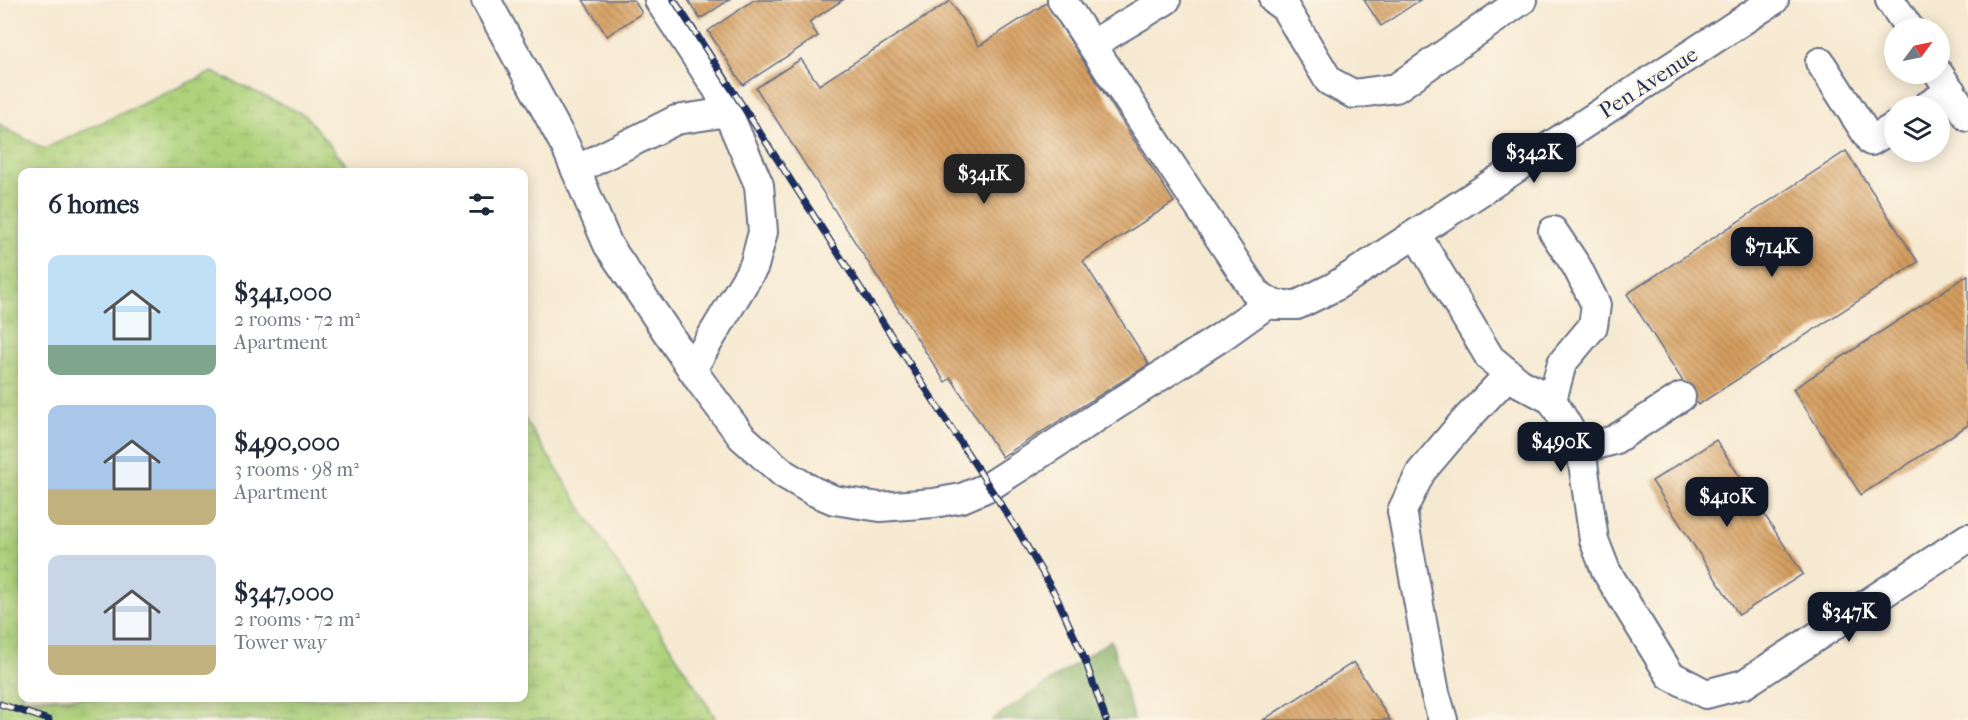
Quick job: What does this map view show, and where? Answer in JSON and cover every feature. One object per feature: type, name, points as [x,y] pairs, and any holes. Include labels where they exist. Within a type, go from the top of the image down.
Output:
[{"type":"street","points":[[486,0],[566,147],[608,245],[692,369],[742,437],[784,474],[813,491],[834,500],[880,507],[934,503],[962,498],[990,486],[1272,303],[1256,293],[1062,0]]},
{"type":"street","points":[[659,0],[718,90],[759,185],[763,232],[754,266],[692,369]]},
{"type":"street","points":[[1093,44],[1167,0]]},
{"type":"street","points":[[1274,0],[1285,8],[1329,81],[1353,94],[1396,88],[1522,0]]},
{"type":"street","points":[[1890,0],[1902,18]]},
{"type":"street","name":"Pen Avenue","points":[[1272,303],[1297,305],[1334,287],[1763,3]]},
{"type":"street","points":[[1820,62],[1871,141],[1884,133]]},
{"type":"street","points":[[1934,96],[1943,84]]},
{"type":"street","points":[[1946,84],[1968,117]]},
{"type":"street","points":[[576,170],[676,120],[728,112]]},
{"type":"street","points":[[1552,400],[1562,363],[1593,326],[1596,305],[1577,267],[1553,231]]},
{"type":"street","points":[[1416,234],[1490,358],[1520,383],[1552,400],[1581,449],[1594,540],[1606,571],[1670,675],[1706,694],[1743,684],[1968,538]]},
{"type":"street","points":[[1443,720],[1435,693],[1402,511],[1421,472],[1509,374]]},
{"type":"street","points":[[1581,449],[1614,440],[1681,397]]},
{"type":"green space","points":[[212,72],[305,115],[349,168],[18,168],[18,702],[528,702],[528,424],[715,717],[710,720],[0,720],[0,124],[44,149]]},
{"type":"green space","points":[[1111,640],[1134,720],[992,720]]},
{"type":"building","points":[[583,0],[634,0],[642,13],[607,36]]},
{"type":"building","points":[[688,0],[729,0],[700,19]]},
{"type":"building","points":[[754,0],[843,0],[809,22],[818,36],[743,85],[708,31]]},
{"type":"building","points":[[1364,0],[1420,0],[1381,26]]},
{"type":"building","points":[[950,1],[979,46],[1046,3],[1174,202],[1083,261],[1149,364],[1002,457],[951,378],[945,382],[756,88],[801,59],[819,85]]},
{"type":"building","points":[[1846,151],[1918,262],[1698,405],[1627,294]]},
{"type":"building","points":[[1968,275],[1968,425],[1861,495],[1793,389]]},
{"type":"building","points":[[1716,440],[1803,574],[1739,615],[1652,481]]},
{"type":"building","points":[[1354,662],[1390,720],[1263,720]]},
{"type":"railway","points":[[674,0],[1018,531],[1056,596],[1085,660],[1106,720]]},
{"type":"railway","points":[[0,704],[49,720]]}]
